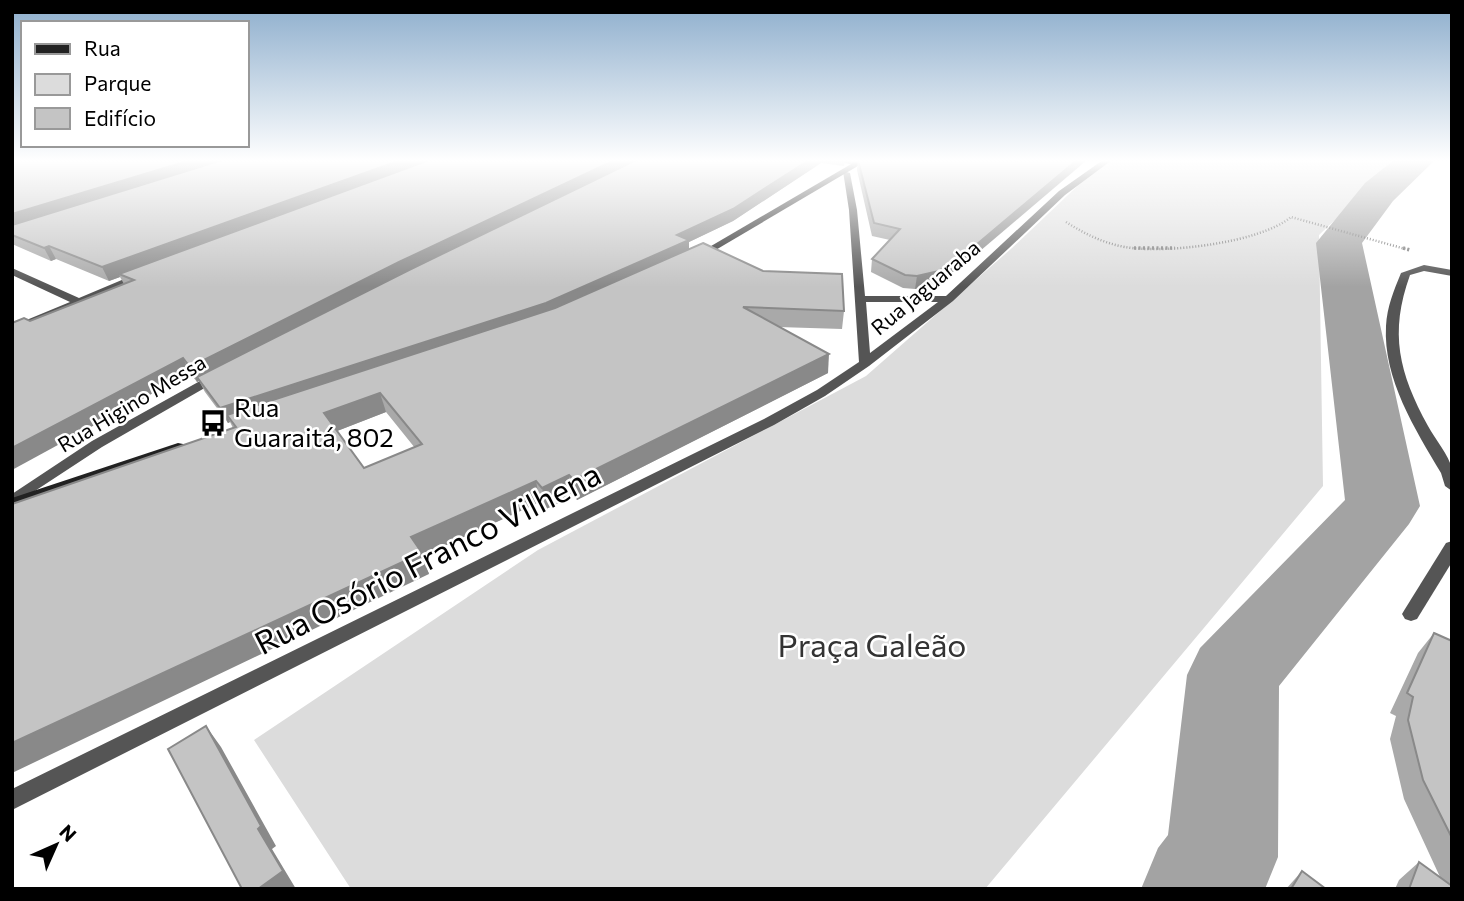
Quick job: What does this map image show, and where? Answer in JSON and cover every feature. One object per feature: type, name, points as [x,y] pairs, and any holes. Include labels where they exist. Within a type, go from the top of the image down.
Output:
[{"type":"street","points":[[686,263],[794,202]]},
{"type":"street","points":[[851,202],[865,363]]},
{"type":"street","name":"Rua Jaguaraba","points":[[865,363],[949,299],[1053,202]]},
{"type":"street","points":[[1452,273],[1424,268],[1406,272],[1393,302],[1393,338],[1394,366],[1404,394],[1448,473],[1452,486]]},
{"type":"street","points":[[12,271],[77,301]]},
{"type":"street","points":[[12,330],[151,272]]},
{"type":"street","points":[[861,299],[949,299]]},
{"type":"street","name":"Rua Osório Franco Vilhena","points":[[12,800],[757,428],[821,393],[865,363]]},
{"type":"street","name":"Rua Higino Messa","points":[[12,502],[97,444],[229,369]]},
{"type":"street","points":[[12,502],[197,441]]},
{"type":"street","points":[[1411,614],[1452,547]]},
{"type":"path","points":[[1046,207],[1080,232],[1125,247],[1171,251],[1277,230],[1291,217],[1381,241]]},
{"type":"green space","name":"Praça Galeão","points":[[1061,202],[1354,202],[1319,235],[1323,486],[985,889],[351,889],[254,740],[538,550],[866,376]]},
{"type":"building","points":[[12,202],[52,202],[12,214]]},
{"type":"building","points":[[86,202],[284,202],[102,267],[12,235],[12,225]]},
{"type":"building","points":[[315,202],[526,202],[399,262],[190,367],[183,358],[12,448],[12,323],[24,318],[30,321],[134,280],[119,274]]},
{"type":"building","points":[[549,202],[744,202],[677,235],[689,240],[546,303],[220,408],[197,377]]},
{"type":"building","points":[[869,202],[1027,202],[976,245],[939,271],[917,276],[905,275],[872,259],[900,229],[874,223]]},
{"type":"building","points":[[703,243],[763,271],[842,274],[844,311],[743,307],[829,354],[574,480],[569,475],[542,488],[536,481],[411,537],[422,553],[12,743],[12,504],[236,427],[227,415],[555,308]],"holes":[[[380,393],[422,444],[364,468],[324,413]]]},
{"type":"building","points":[[1434,633],[1452,641],[1452,838],[1423,780],[1408,720],[1413,697],[1407,693]]},
{"type":"building","points":[[206,726],[261,826],[258,829],[283,871],[258,889],[242,889],[168,749]]},
{"type":"building","points":[[1419,862],[1452,886],[1452,889],[1409,889]]},
{"type":"building","points":[[1302,871],[1326,889],[1291,889]]},
{"type":"waterway","points":[[1199,889],[1222,857],[1233,675],[1383,506],[1339,243],[1371,202]]},
{"type":"place","name":"Rua Guaraitá, 802","points":[[213,423]]}]
